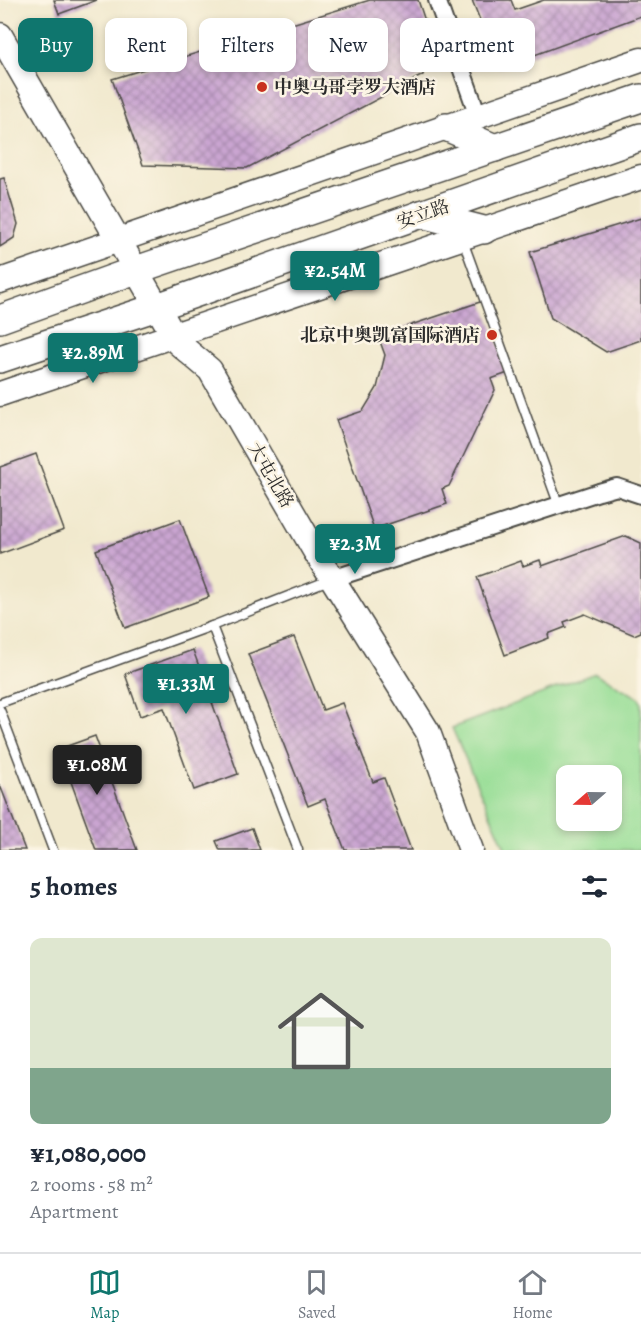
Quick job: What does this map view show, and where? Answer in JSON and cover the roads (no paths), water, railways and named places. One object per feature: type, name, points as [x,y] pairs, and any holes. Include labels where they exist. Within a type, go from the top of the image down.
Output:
[{"type":"main road","points":[[0,319],[136,270],[641,98]]},
{"type":"main road","points":[[446,127],[495,148]]},
{"type":"main road","name":"安立路","points":[[0,359],[157,307],[641,137]]},
{"type":"main road","points":[[421,214],[473,234]]},
{"type":"street","points":[[437,0],[475,107],[480,115]]},
{"type":"street","points":[[0,35],[119,240]]},
{"type":"street","points":[[0,281],[641,60]]},
{"type":"street","name":"安立路","points":[[0,394],[641,177]]},
{"type":"street","name":"大屯北路","points":[[119,240],[178,343],[210,370],[332,579],[428,732],[471,850]]},
{"type":"street","points":[[332,579],[617,487],[641,495]]},
{"type":"lane","points":[[473,234],[559,506]]},
{"type":"lane","points":[[0,703],[212,626],[332,579]]},
{"type":"lane","points":[[212,626],[298,850]]},
{"type":"lane","points":[[0,710],[52,850]]},
{"type":"place","name":"中奥马哥孛罗大酒店","points":[[262,87]]},
{"type":"place","name":"北京中奥凯富国际酒店","points":[[492,335]]}]
